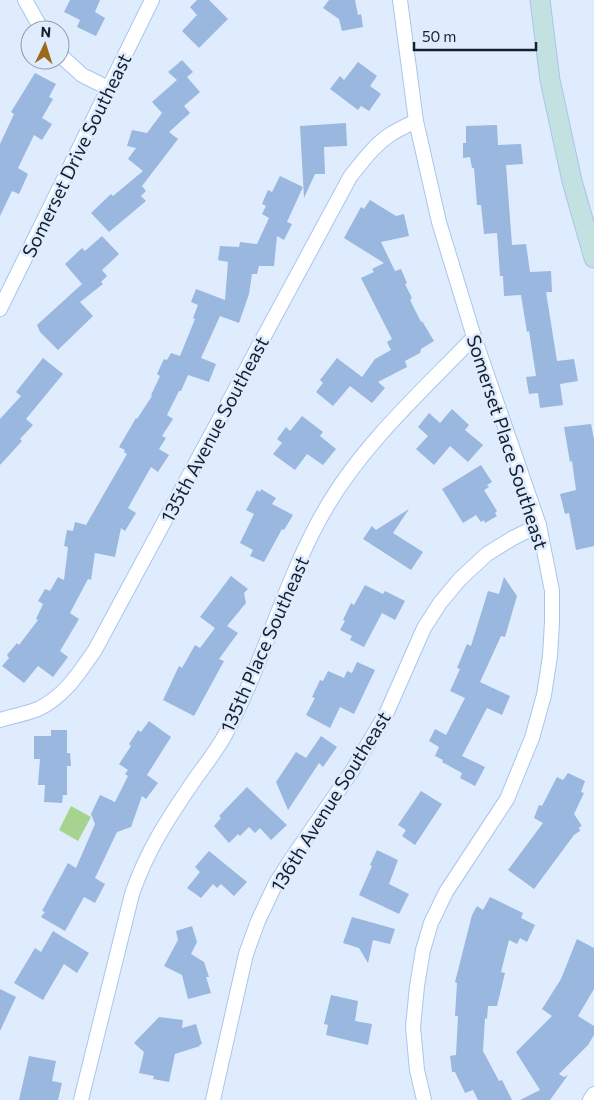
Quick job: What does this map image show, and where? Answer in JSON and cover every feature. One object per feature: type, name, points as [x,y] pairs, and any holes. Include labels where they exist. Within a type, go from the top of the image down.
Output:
[{"type":"street","points":[[26,0],[37,20]]},
{"type":"street","name":"Somerset Drive Southeast","points":[[0,309],[152,0]]},
{"type":"street","name":"Somerset Place Southeast","points":[[400,0],[416,121],[439,222],[474,337],[539,526],[552,591],[550,656],[544,695],[532,738],[507,799],[446,892],[431,923],[423,950],[413,1027],[417,1070],[424,1100]]},
{"type":"street","points":[[540,0],[550,80],[572,181],[594,258]]},
{"type":"street","points":[[70,64],[82,75],[108,88]]},
{"type":"street","name":"135th Avenue Southeast","points":[[0,720],[37,709],[55,699],[72,683],[100,641],[350,177],[379,144],[391,134],[416,121]]},
{"type":"street","name":"135th Place Southeast","points":[[81,1100],[132,894],[141,867],[167,820],[224,737],[243,699],[309,542],[344,479],[379,437],[474,337]]},
{"type":"street","name":"136th Avenue Southeast","points":[[213,1100],[246,954],[258,921],[276,883],[362,754],[387,712],[424,628],[440,603],[460,579],[488,554],[513,538],[539,526]]},
{"type":"street","points":[[590,1100],[594,1094]]},
{"type":"shaded area","points":[[71,806],[91,817],[78,841],[59,830]]},
{"type":"building","points":[[70,0],[100,0],[95,12],[105,18],[96,36],[77,27],[80,20],[64,12]]},
{"type":"building","points":[[197,0],[209,0],[228,19],[199,48],[182,31],[197,15],[190,7]]},
{"type":"building","points":[[329,0],[355,0],[358,15],[361,14],[363,27],[342,31],[339,19],[323,8]]},
{"type":"building","points":[[182,60],[193,72],[187,77],[200,92],[184,106],[190,113],[169,132],[178,139],[142,186],[146,191],[141,196],[146,201],[109,232],[91,213],[111,194],[113,196],[143,171],[128,159],[136,148],[127,146],[132,130],[147,133],[162,113],[152,102],[177,80],[168,72]]},
{"type":"building","points":[[358,62],[377,76],[370,86],[381,94],[369,111],[361,106],[358,110],[330,89],[340,76],[344,80]]},
{"type":"building","points":[[35,73],[56,84],[49,97],[53,99],[42,118],[52,124],[42,140],[34,135],[18,168],[28,174],[19,194],[12,191],[0,216],[0,144],[14,114],[11,112]]},
{"type":"building","points":[[346,123],[347,146],[324,147],[325,174],[315,174],[304,198],[300,126]]},
{"type":"building","points":[[497,125],[498,145],[521,144],[523,164],[506,165],[512,245],[526,244],[530,272],[551,271],[552,292],[546,292],[557,361],[574,359],[578,381],[560,384],[563,405],[540,408],[538,393],[529,394],[526,377],[536,376],[521,295],[504,296],[503,276],[500,276],[497,233],[484,234],[481,205],[477,205],[474,168],[472,168],[470,157],[463,158],[463,143],[466,143],[466,126]]},
{"type":"building","points":[[280,176],[303,187],[287,222],[292,224],[284,240],[277,236],[274,266],[259,266],[257,274],[252,274],[249,294],[239,323],[220,316],[201,358],[216,364],[209,382],[188,375],[181,391],[179,391],[167,415],[173,419],[162,436],[166,438],[159,449],[169,455],[158,472],[151,467],[128,508],[136,513],[125,531],[121,528],[115,557],[95,553],[91,580],[88,579],[70,613],[79,619],[60,651],[68,657],[53,677],[38,666],[24,683],[2,666],[9,658],[7,655],[17,643],[19,645],[38,620],[36,619],[43,604],[38,601],[45,589],[50,591],[58,577],[64,580],[68,547],[64,546],[67,530],[73,531],[75,522],[86,525],[127,454],[124,452],[125,450],[119,447],[152,396],[160,376],[157,374],[164,359],[167,360],[171,353],[180,356],[195,319],[193,318],[198,305],[191,302],[196,289],[225,300],[228,262],[218,260],[220,246],[239,247],[240,242],[257,244],[269,218],[262,214],[266,206],[262,204],[268,190],[272,192]]},
{"type":"building","points":[[370,200],[396,216],[404,214],[409,236],[381,242],[395,271],[401,269],[407,283],[405,284],[412,298],[410,300],[421,322],[434,341],[421,349],[420,353],[405,361],[407,367],[378,382],[385,388],[372,403],[350,386],[333,406],[316,392],[323,383],[320,380],[337,358],[362,377],[375,359],[391,350],[387,342],[392,339],[361,278],[374,272],[372,269],[384,263],[344,238],[361,207],[364,209]]},
{"type":"building","points":[[102,236],[119,254],[102,270],[107,276],[101,282],[103,284],[80,302],[93,316],[58,350],[40,332],[37,325],[82,284],[65,264],[82,248],[85,251]]},
{"type":"building","points":[[43,358],[63,374],[26,419],[33,425],[20,439],[22,441],[0,465],[0,419],[21,396],[16,392]]},
{"type":"building","points":[[452,409],[469,425],[465,430],[483,445],[468,462],[450,446],[434,465],[416,449],[428,436],[418,427],[429,413],[440,423]]},
{"type":"building","points":[[302,416],[323,432],[320,436],[336,449],[323,465],[307,454],[295,470],[273,454],[282,443],[277,439],[286,427],[290,431]]},
{"type":"building","points":[[591,424],[594,439],[594,546],[576,550],[569,513],[565,514],[560,494],[576,490],[564,427]]},
{"type":"building","points":[[481,465],[492,482],[484,490],[497,511],[495,513],[497,516],[485,523],[484,520],[481,522],[476,515],[463,523],[442,489]]},
{"type":"building","points":[[261,489],[276,498],[272,504],[293,515],[284,530],[282,529],[264,562],[250,556],[253,550],[240,543],[254,514],[246,510],[257,490],[260,492]]},
{"type":"building","points":[[409,509],[393,533],[423,552],[411,570],[363,539],[372,526],[376,530]]},
{"type":"building","points":[[231,576],[248,589],[244,593],[246,603],[227,626],[238,633],[219,659],[224,661],[194,716],[163,700],[179,666],[182,668],[195,645],[200,648],[215,628],[200,617]]},
{"type":"building","points":[[504,577],[517,596],[505,637],[501,636],[480,682],[510,696],[502,715],[487,708],[462,756],[485,767],[475,786],[460,778],[462,773],[435,756],[439,747],[429,741],[435,729],[446,735],[465,698],[450,691],[460,669],[457,668],[467,644],[471,646],[488,591],[499,594]]},
{"type":"building","points":[[365,585],[383,594],[385,591],[405,601],[395,620],[382,613],[364,647],[350,640],[352,636],[340,630],[351,603],[354,605]]},
{"type":"building","points":[[357,662],[375,670],[354,714],[340,707],[330,728],[306,715],[315,698],[312,697],[320,680],[323,681],[328,671],[344,678],[347,671],[352,673]]},
{"type":"building","points":[[149,721],[171,737],[147,775],[158,783],[146,799],[142,796],[131,827],[117,832],[95,878],[105,884],[95,903],[84,897],[65,931],[41,917],[45,912],[42,911],[68,863],[76,868],[95,824],[91,814],[100,795],[115,802],[128,776],[125,774],[128,770],[119,764],[131,746],[129,744],[138,730],[141,732]]},
{"type":"building","points":[[51,730],[67,730],[67,753],[70,753],[71,766],[67,766],[67,795],[63,795],[62,803],[44,802],[45,785],[38,785],[40,759],[34,759],[34,736],[51,736]]},
{"type":"building","points":[[321,736],[337,747],[323,767],[319,763],[288,810],[276,782],[296,752],[306,758]]},
{"type":"building","points":[[568,773],[585,781],[581,792],[584,793],[574,814],[582,826],[579,827],[580,831],[574,835],[534,889],[508,870],[543,823],[534,818],[539,805],[542,806],[557,777],[563,780]]},
{"type":"building","points":[[247,787],[287,825],[271,840],[260,828],[255,833],[249,827],[229,843],[214,826],[221,818],[219,816]]},
{"type":"building","points":[[421,791],[442,804],[415,845],[402,836],[406,830],[398,825]]},
{"type":"building","points":[[377,850],[398,860],[389,884],[409,894],[399,914],[359,895]]},
{"type":"building","points":[[209,851],[247,882],[234,896],[221,884],[217,888],[213,884],[201,898],[187,888],[200,872],[195,867]]},
{"type":"building","points":[[490,897],[523,913],[521,918],[535,925],[527,942],[520,938],[517,944],[509,940],[501,972],[505,973],[497,1006],[488,1006],[487,1019],[485,1018],[483,1051],[499,1081],[502,1080],[512,1100],[478,1100],[473,1090],[465,1093],[455,1072],[452,1072],[450,1056],[456,1055],[458,1016],[455,1016],[457,983],[455,982],[472,915],[477,906],[483,910]]},
{"type":"building","points":[[352,917],[395,929],[390,944],[373,940],[368,963],[359,948],[343,943]]},
{"type":"building","points":[[192,926],[197,942],[191,954],[204,962],[209,977],[206,977],[211,993],[188,999],[182,975],[164,966],[178,940],[176,931]]},
{"type":"building","points":[[53,931],[89,953],[77,973],[64,964],[43,1000],[14,983],[35,948],[41,952]]},
{"type":"building","points":[[577,939],[594,948],[594,989],[578,1016],[594,1026],[594,1035],[588,1045],[559,1074],[564,1077],[568,1075],[550,1100],[520,1100],[540,1090],[516,1052],[552,1016],[542,1009],[561,979]]},
{"type":"building","points":[[0,989],[16,997],[0,1031]]},
{"type":"building","points":[[331,995],[358,1001],[355,1021],[372,1024],[368,1045],[326,1035],[328,1025],[324,1024]]},
{"type":"building","points":[[159,1017],[183,1020],[182,1028],[196,1024],[202,1044],[175,1054],[169,1082],[153,1079],[154,1076],[139,1073],[144,1052],[134,1043]]},
{"type":"building","points":[[29,1056],[56,1061],[52,1081],[62,1083],[58,1100],[19,1100]]}]
